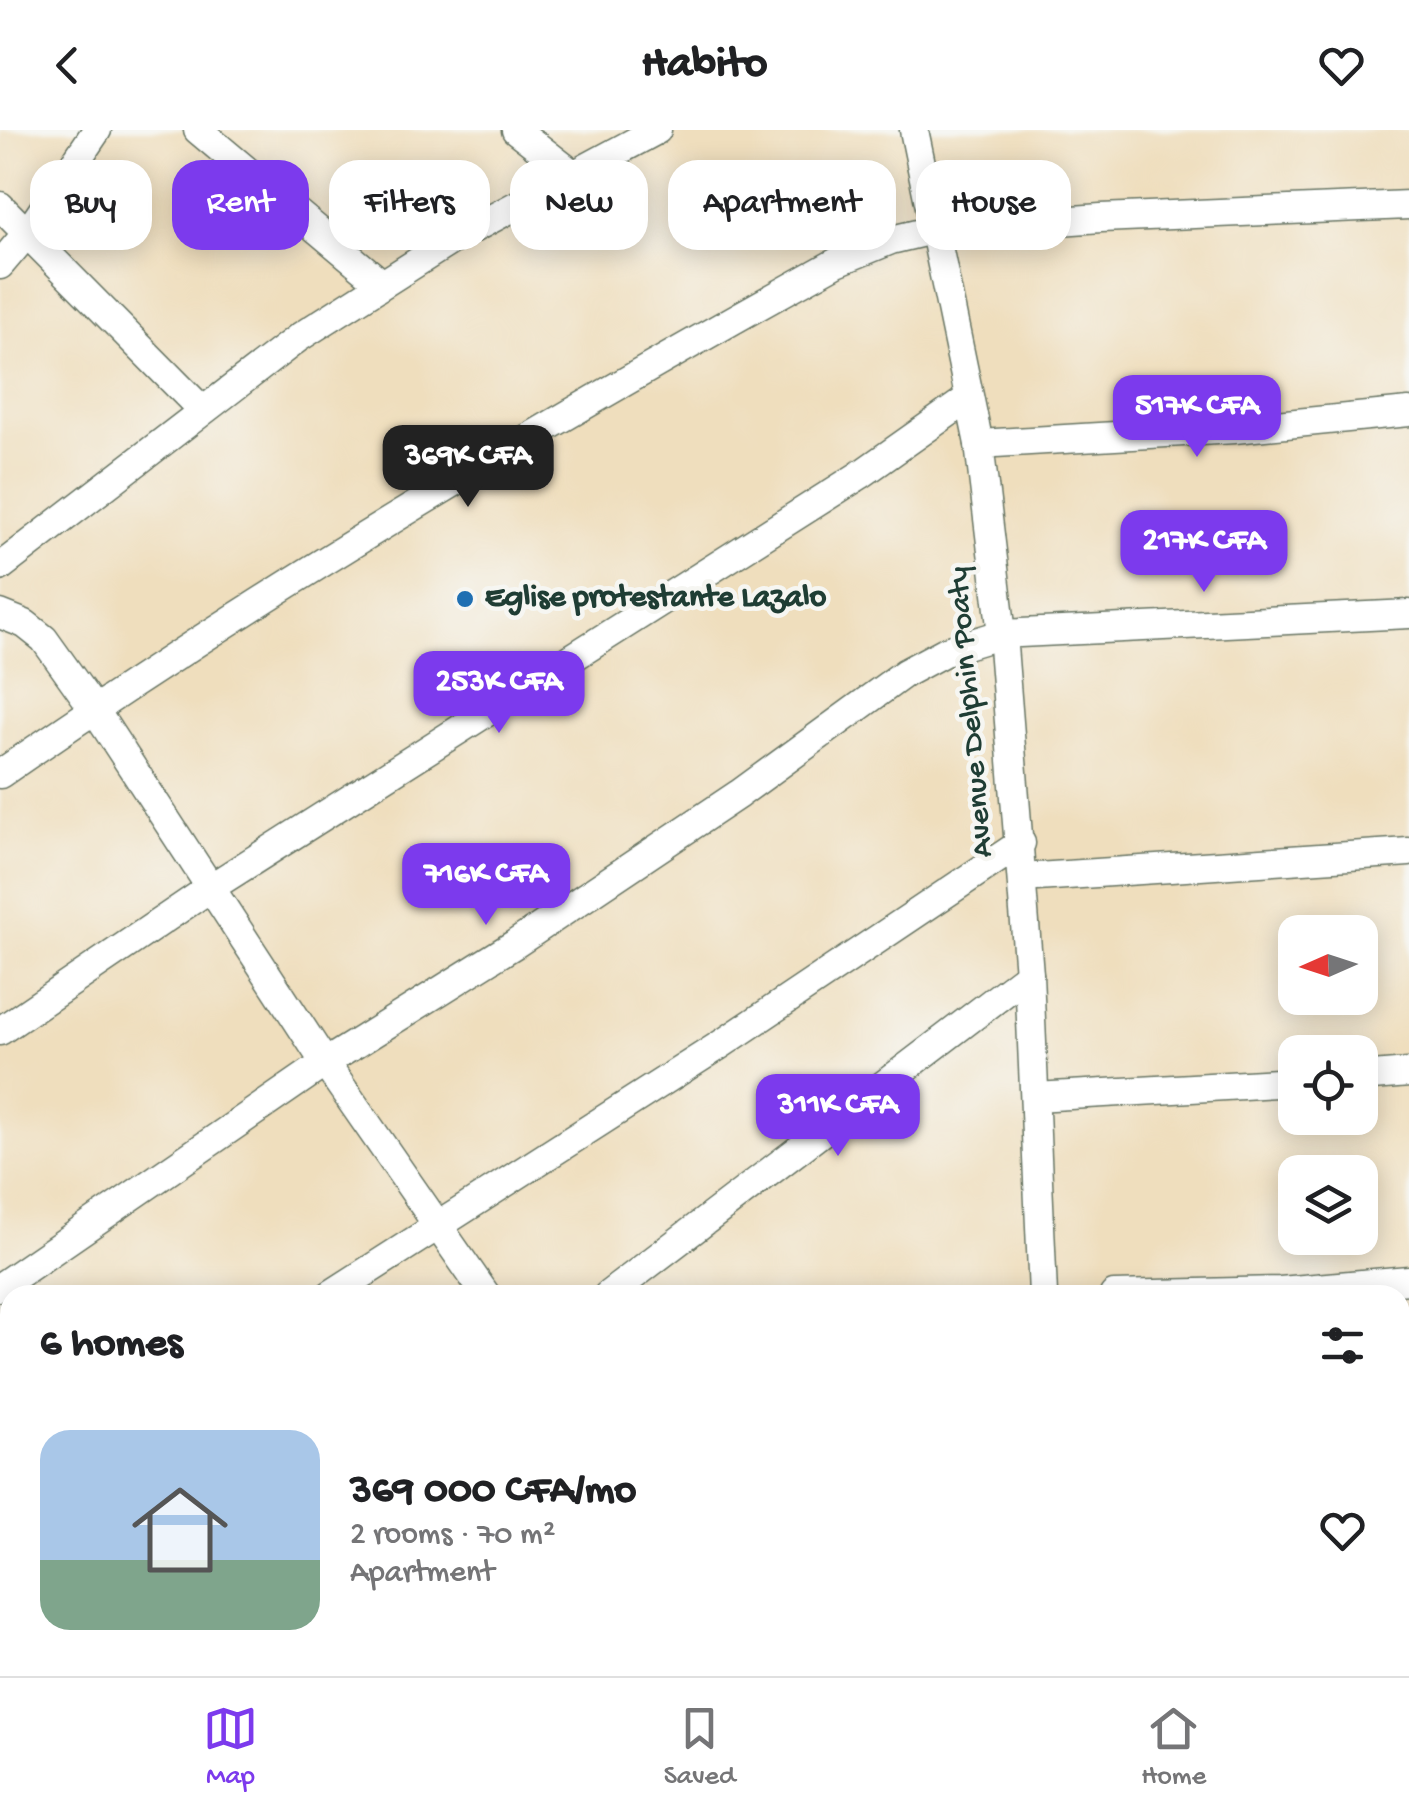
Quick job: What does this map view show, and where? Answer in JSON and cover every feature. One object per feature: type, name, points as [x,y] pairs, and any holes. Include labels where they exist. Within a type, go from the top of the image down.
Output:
[{"type":"street","points":[[0,265],[28,232],[97,130]]},
{"type":"street","points":[[198,130],[381,284]]},
{"type":"street","points":[[516,130],[556,160]]},
{"type":"street","points":[[600,160],[657,130]]},
{"type":"street","name":"Avenue Delphin Poaty","points":[[914,130],[920,160]]},
{"type":"street","points":[[1071,220],[1409,205]]},
{"type":"street","points":[[0,206],[202,410]]},
{"type":"street","points":[[0,567],[298,338],[452,240],[510,209]]},
{"type":"street","points":[[0,774],[94,708],[442,492],[837,262],[890,240],[916,234]]},
{"type":"street","name":"Avenue Delphin Poaty","points":[[937,250],[979,444],[1002,634],[1030,974],[1044,1285]]},
{"type":"street","points":[[0,1031],[210,888],[860,475],[969,398]]},
{"type":"street","points":[[979,444],[1409,412]]},
{"type":"street","points":[[0,614],[24,624],[44,640],[94,708],[324,1063],[479,1285]]},
{"type":"street","points":[[3,1285],[324,1063],[515,944],[723,805],[905,673],[946,650],[1002,634],[1409,614]]},
{"type":"street","points":[[345,1285],[720,1045],[1021,843]]},
{"type":"street","points":[[1022,878],[1409,852]]},
{"type":"street","points":[[621,1285],[1030,974]]},
{"type":"street","points":[[1378,1076],[1409,1074]]},
{"type":"street","points":[[1035,1097],[1278,1083]]},
{"type":"street","points":[[1350,1285],[1409,1280]]},
{"type":"place","name":"Eglise protestante Lazalo","points":[[465,599]]}]
